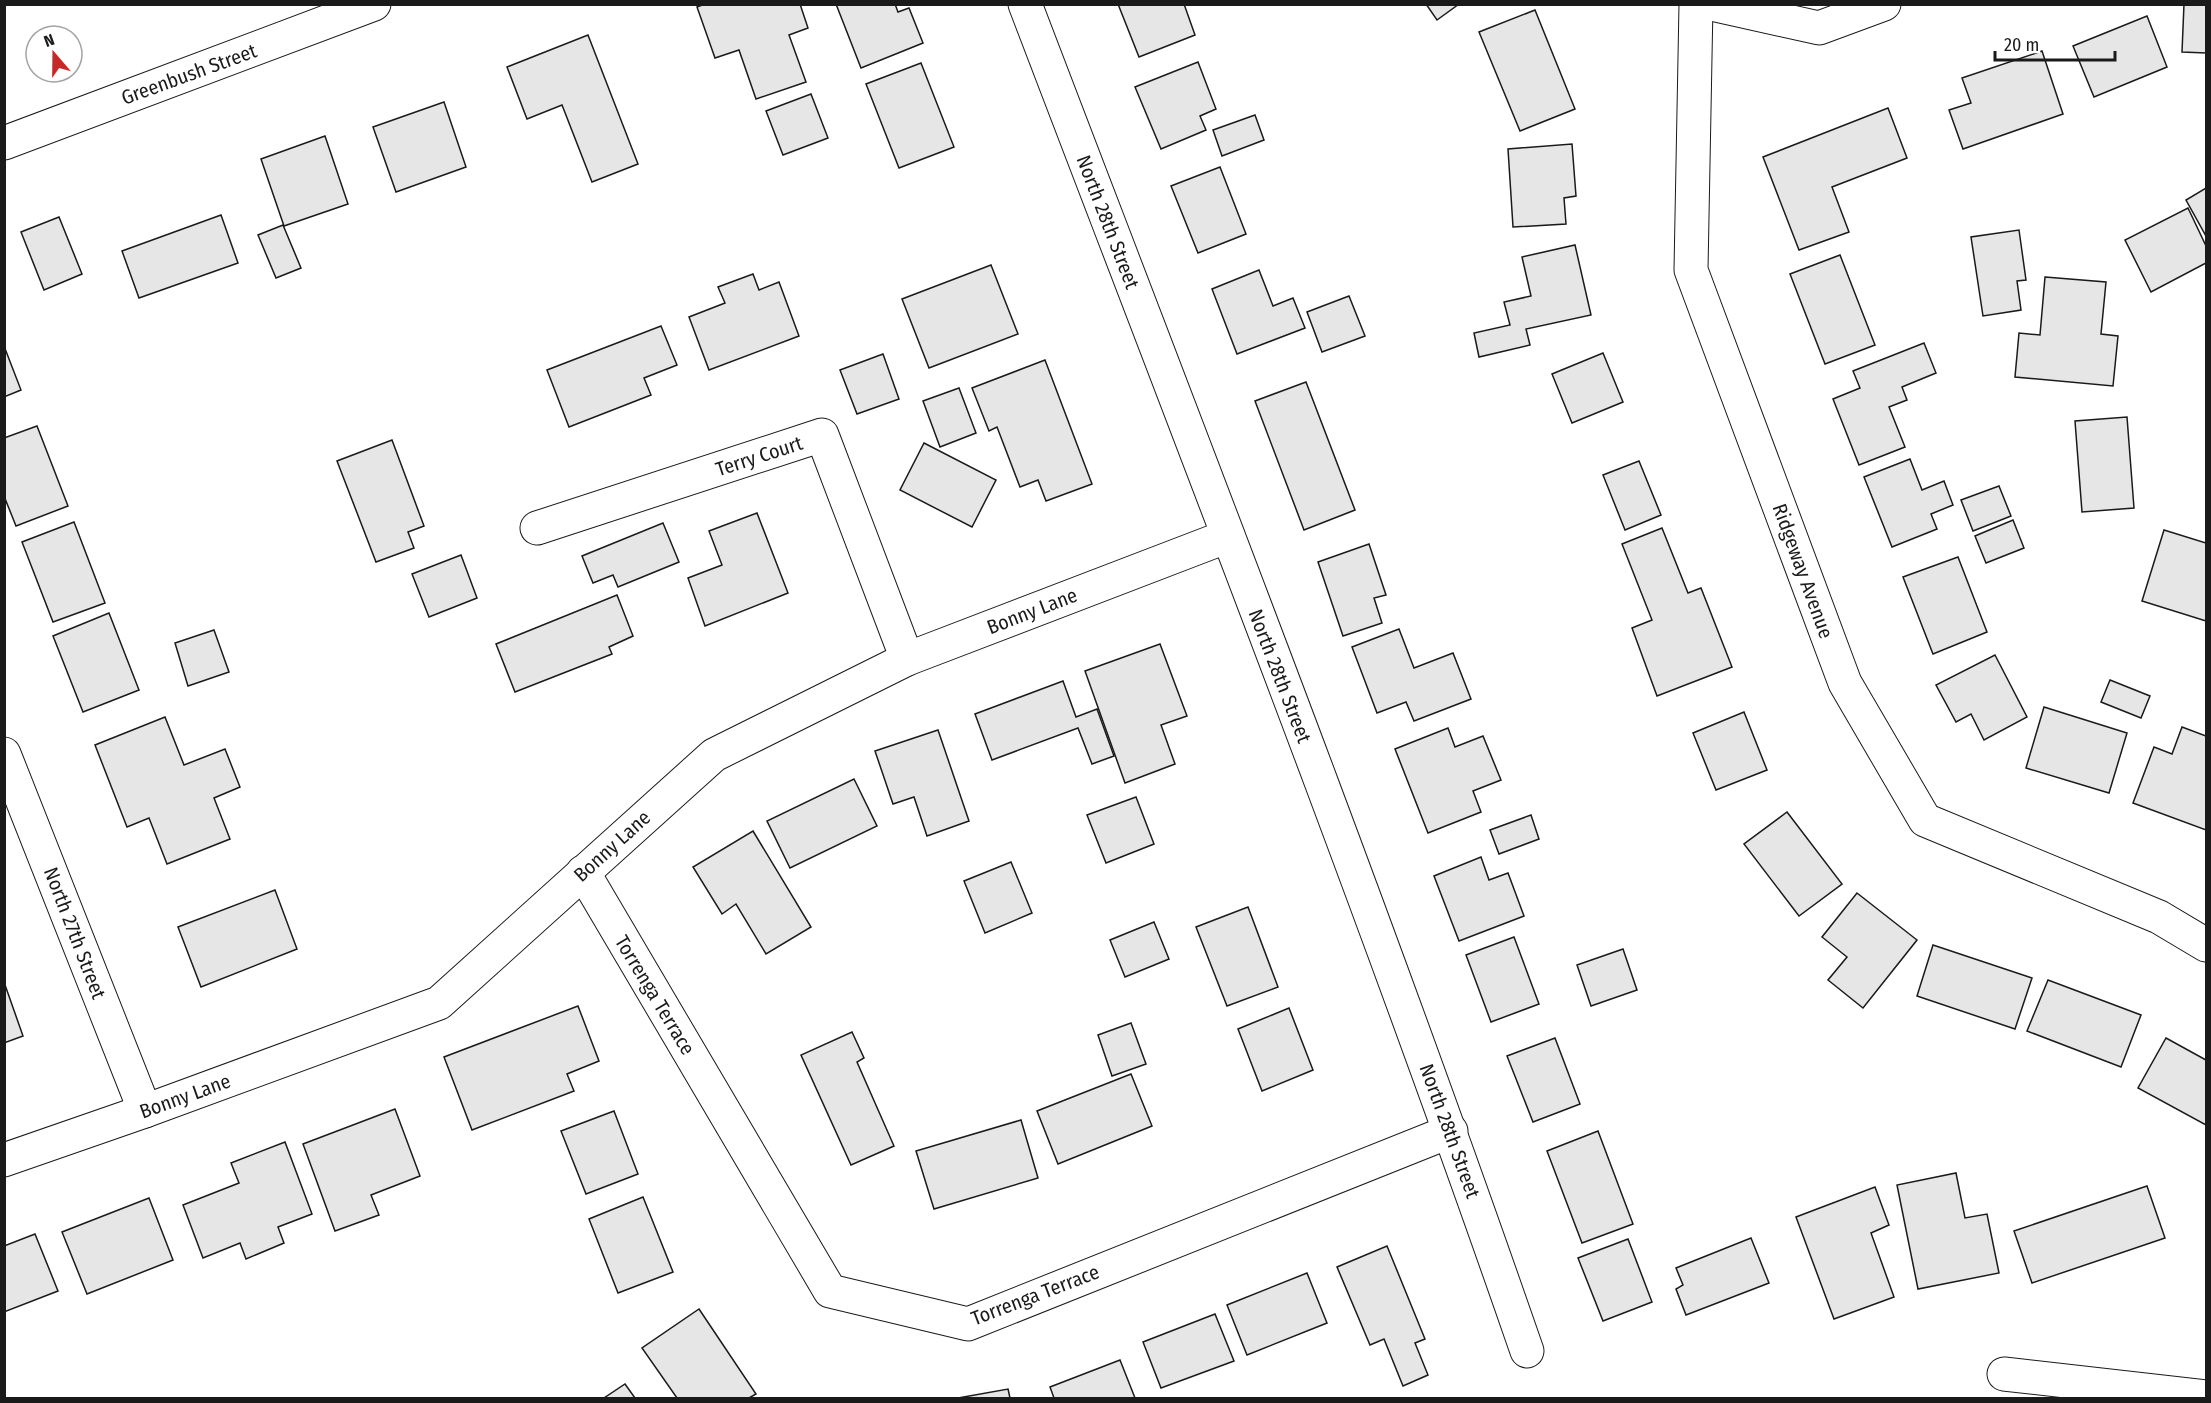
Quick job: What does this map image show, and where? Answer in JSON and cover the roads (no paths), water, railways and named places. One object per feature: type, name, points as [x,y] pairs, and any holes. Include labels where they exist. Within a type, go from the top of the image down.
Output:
[{"type":"street","name":"Greenbush Street","points":[[4,142],[374,4]]},
{"type":"street","name":"North 28th Street","points":[[1025,4],[1451,1131],[1527,1351]]},
{"type":"street","name":"Ridgeway Avenue","points":[[1696,4],[1691,270],[1845,683],[1925,820],[2159,917],[2206,945]]},
{"type":"street","points":[[1711,4],[1819,28],[1884,4]]},
{"type":"street","name":"Terry Court","points":[[537,528],[822,435],[907,659]]},
{"type":"street","name":"Bonny Lane","points":[[4,1160],[439,1003],[714,755],[907,659],[1228,536]]},
{"type":"street","name":"North 27th Street","points":[[4,754],[145,1111]]},
{"type":"street","name":"Torrenga Terrace","points":[[583,872],[830,1291],[968,1324],[1451,1131]]},
{"type":"street","points":[[2004,1374],[2206,1397]]}]
